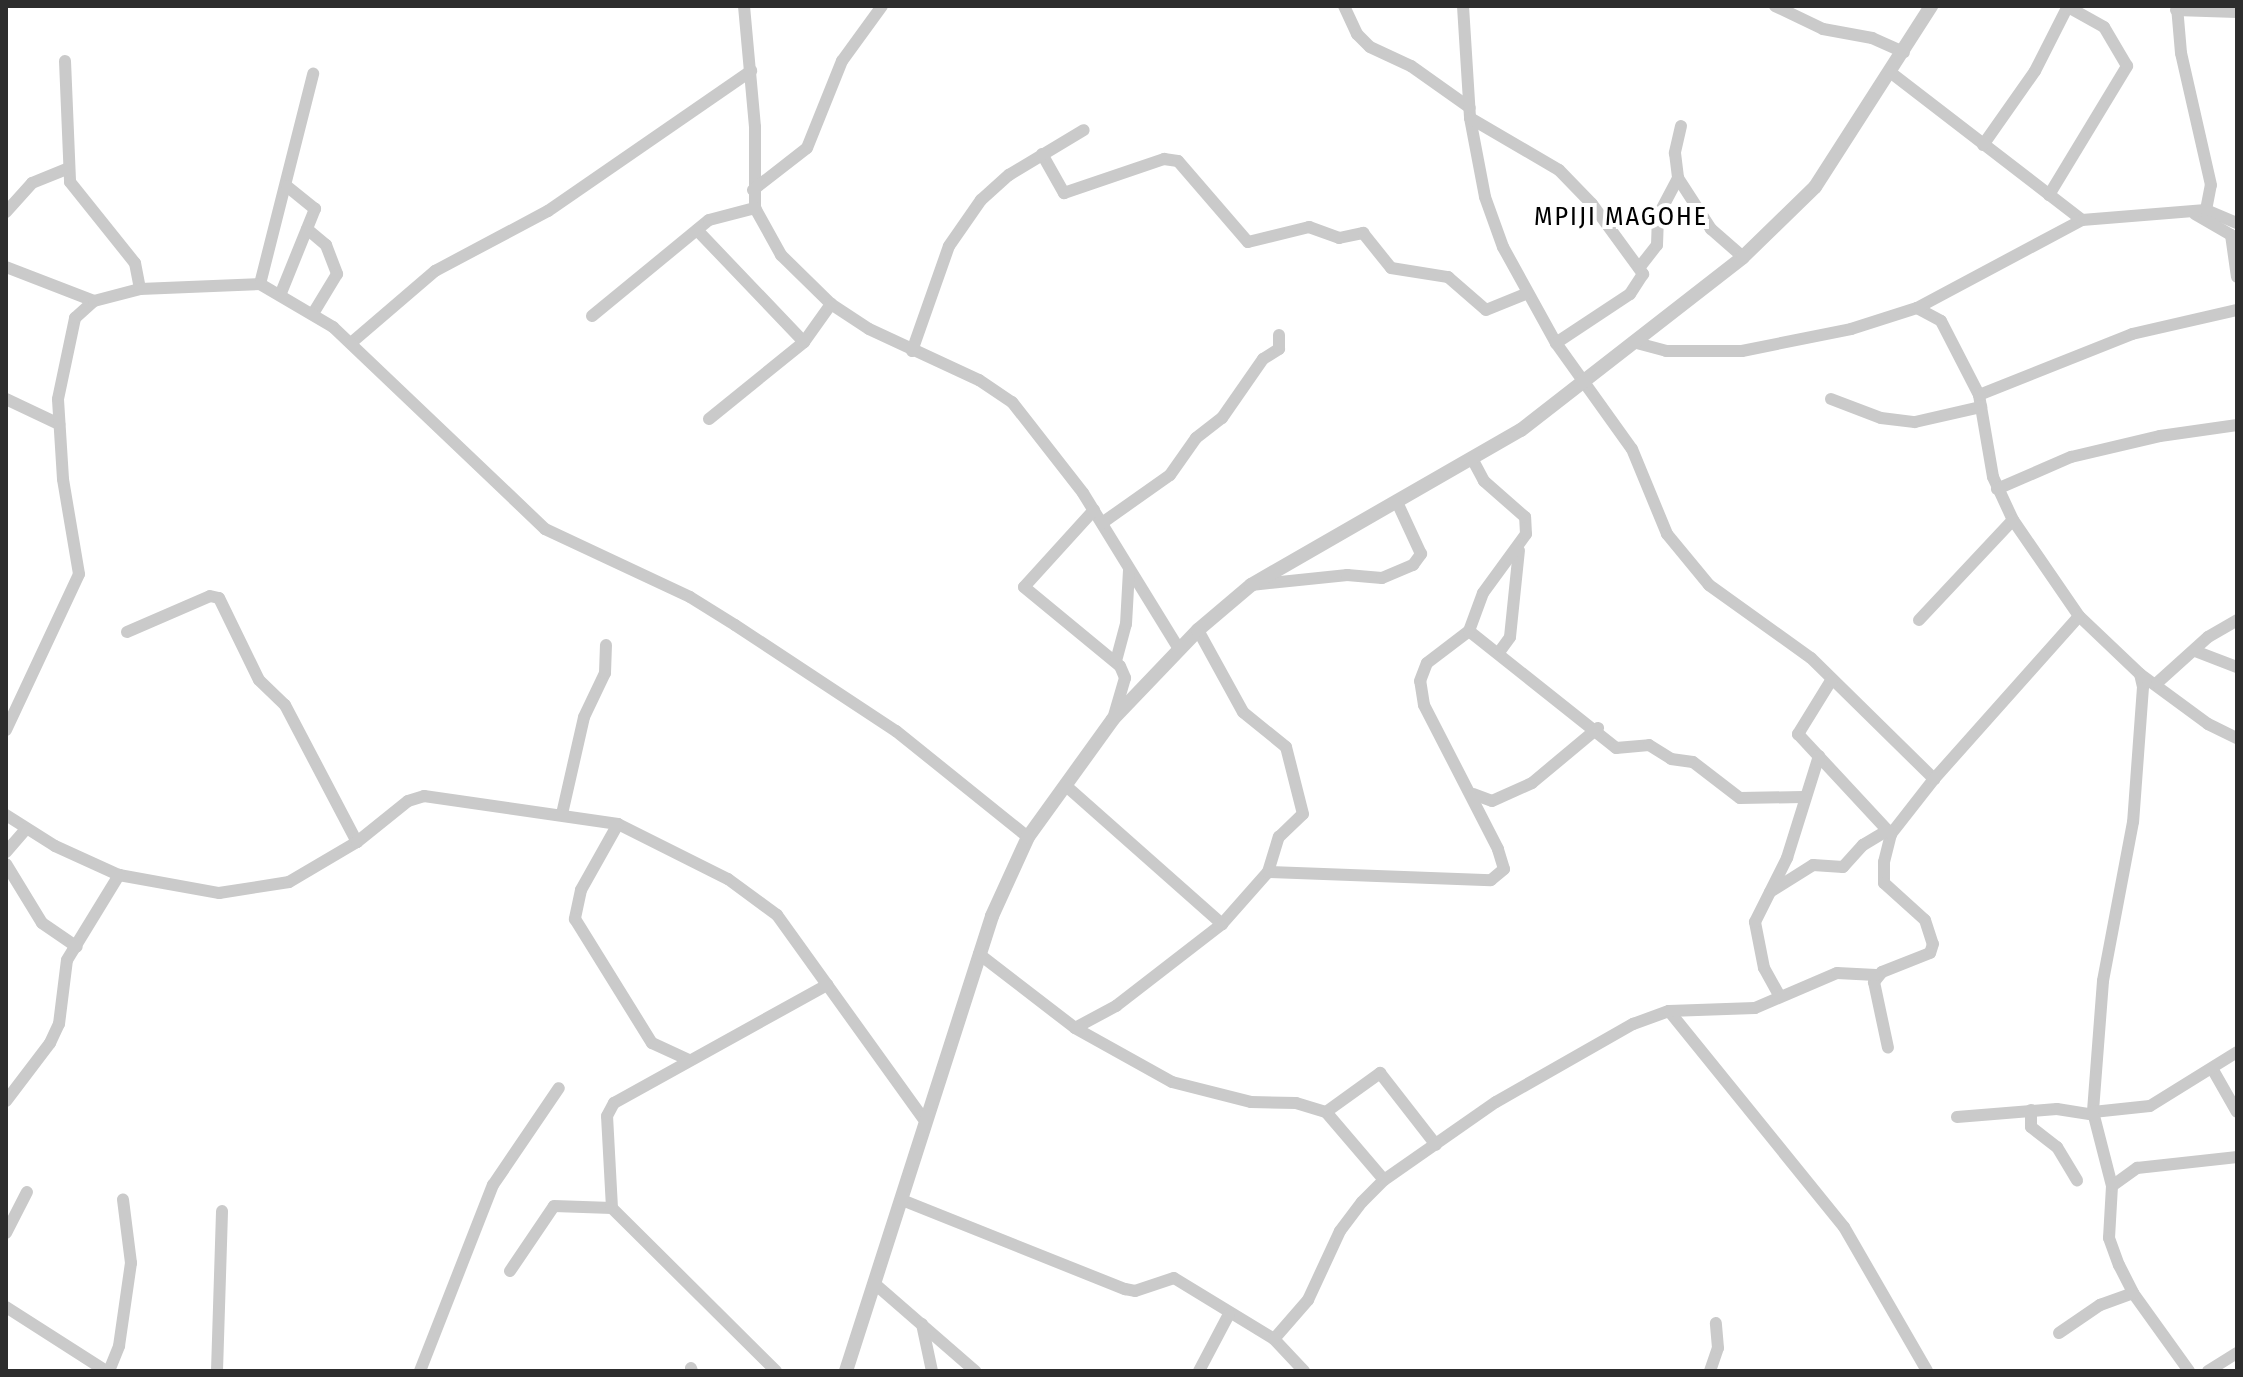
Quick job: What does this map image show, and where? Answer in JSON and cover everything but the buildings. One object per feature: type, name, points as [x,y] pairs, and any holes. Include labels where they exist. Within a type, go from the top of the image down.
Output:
[{"type":"street","points":[[744,6],[751,71],[755,208],[781,255],[831,304],[912,351],[1003,393],[1094,510],[1179,649]]},
{"type":"street","points":[[753,190],[807,148],[842,61],[882,6]]},
{"type":"street","points":[[1344,6],[1370,47],[1411,66],[1470,113],[1559,170],[1639,268],[1643,278],[1630,294],[1556,343]]},
{"type":"street","points":[[1463,6],[1470,113],[1485,197],[1503,247],[1556,343],[1632,449],[1653,507],[1683,560],[1832,679],[1934,779]]},
{"type":"street","points":[[1775,6],[1823,29],[1872,38],[1904,52]]},
{"type":"street","points":[[846,1371],[902,1200],[923,1118],[979,954],[1028,837],[1113,719],[1198,630],[1251,585],[1473,460],[1582,383],[1743,257],[1815,187],[1931,6]]},
{"type":"street","points":[[1983,145],[2035,71],[2068,6],[2104,27],[2127,66],[2049,195]]},
{"type":"street","points":[[2201,212],[2211,185],[2177,8],[2237,12]]},
{"type":"street","points":[[65,61],[66,169],[77,196],[135,263],[140,289]]},
{"type":"street","points":[[351,343],[435,271],[548,211],[751,71]]},
{"type":"street","points":[[1890,72],[2082,220]]},
{"type":"street","points":[[260,284],[313,74]]},
{"type":"street","points":[[1681,126],[1675,153],[1678,178],[1711,229],[1743,257]]},
{"type":"street","points":[[912,351],[945,255],[961,226],[990,191],[1042,154],[1084,130]]},
{"type":"street","points":[[1042,154],[1064,193],[1164,159],[1178,161],[1248,242],[1309,227],[1339,238],[1363,233],[1391,268],[1438,273],[1486,310],[1528,293]]},
{"type":"street","points":[[6,212],[32,183],[66,169]]},
{"type":"street","points":[[1639,268],[1657,245],[1658,216],[1678,178]]},
{"type":"street","points":[[281,293],[314,206],[287,186]]},
{"type":"street","points":[[592,316],[709,220],[755,208]]},
{"type":"street","points":[[2201,212],[2231,235],[2237,277]]},
{"type":"street","points":[[1633,342],[1666,351],[1742,351],[1851,329],[1917,308],[2082,220],[2139,213],[2201,212],[2237,223]]},
{"type":"street","points":[[307,229],[326,245],[337,274],[314,312]]},
{"type":"street","points":[[697,230],[804,342]]},
{"type":"street","points":[[6,267],[94,301]]},
{"type":"street","points":[[6,730],[79,574],[58,399],[70,335],[80,310],[94,301],[140,289],[260,284],[314,312],[351,343],[545,529],[690,597],[746,632],[896,731],[1028,837]]},
{"type":"street","points":[[709,419],[804,342],[831,304]]},
{"type":"street","points":[[1917,308],[1941,321],[1980,401],[1997,489],[2013,520],[2079,616],[2140,674],[2157,683],[2208,724],[2237,738]]},
{"type":"street","points":[[1831,399],[1881,418],[1915,422],[1980,401],[2132,334],[2237,310]]},
{"type":"street","points":[[1102,523],[1170,475],[1196,438],[1222,418],[1263,359],[1279,349],[1279,335]]},
{"type":"street","points":[[6,399],[59,424]]},
{"type":"street","points":[[1997,489],[2071,457],[2160,436],[2237,425]]},
{"type":"street","points":[[1268,872],[1491,880],[1504,869],[1504,862],[1470,792],[1424,705],[1420,681],[1427,663],[1469,631],[1483,593],[1519,547],[1528,526],[1525,517],[1484,481],[1473,460]]},
{"type":"street","points":[[1251,585],[1347,575],[1382,578],[1413,565],[1421,554],[1397,502]]},
{"type":"street","points":[[1094,510],[1024,587],[1116,661],[1125,678],[1113,719]]},
{"type":"street","points":[[1919,620],[2013,520]]},
{"type":"street","points":[[1500,651],[1510,637],[1519,547]]},
{"type":"street","points":[[1116,661],[1127,618],[1129,570]]},
{"type":"street","points":[[127,632],[210,596],[219,598],[259,680],[285,705],[357,842]]},
{"type":"street","points":[[1767,893],[1813,865],[1843,867],[1890,832],[2079,616]]},
{"type":"street","points":[[2157,683],[2237,620]]},
{"type":"street","points":[[1075,1028],[1116,1006],[1222,924],[1268,872],[1279,837],[1303,814],[1286,747],[1243,712],[1198,630]]},
{"type":"street","points":[[1469,631],[1500,651],[1598,728],[1616,748],[1649,745],[1671,759],[1693,762],[1740,798],[1803,797]]},
{"type":"street","points":[[562,814],[584,717],[605,673],[606,645]]},
{"type":"street","points":[[2195,651],[2237,667]]},
{"type":"street","points":[[2140,674],[2143,687],[2133,822],[2103,981],[2093,1114],[2112,1186],[2109,1238],[2133,1293],[2189,1371]]},
{"type":"street","points":[[1274,1339],[1308,1300],[1340,1231],[1384,1180],[1496,1102],[1633,1024],[1669,1011],[1755,1008],[1779,995],[1837,973],[1876,975],[1923,957],[1933,944],[1925,920],[1884,883],[1890,832],[1800,738],[1799,729],[1832,679]]},
{"type":"street","points":[[1470,792],[1492,801],[1532,783],[1598,728]]},
{"type":"street","points":[[1779,995],[1756,943],[1755,922],[1767,893],[1789,855],[1803,797],[1819,756]]},
{"type":"street","points":[[1065,785],[1222,924]]},
{"type":"street","points":[[6,815],[26,829],[119,875],[192,892],[246,891],[289,882],[357,842],[408,801],[424,796],[618,824],[751,893],[789,927],[923,1118]]},
{"type":"street","points":[[618,824],[581,890],[575,919],[652,1043],[689,1060]]},
{"type":"street","points":[[6,852],[26,829]]},
{"type":"street","points":[[6,864],[42,923],[77,947]]},
{"type":"street","points":[[6,1101],[59,1024],[67,960],[119,875]]},
{"type":"street","points":[[979,954],[1075,1028],[1194,1090],[1326,1112],[1384,1180]]},
{"type":"street","points":[[1876,975],[1888,1048]]},
{"type":"street","points":[[612,1208],[609,1109],[689,1060],[827,985]]},
{"type":"street","points":[[1669,1011],[1844,1227],[1927,1371]]},
{"type":"street","points":[[1957,1117],[2031,1110],[2093,1114],[2150,1106],[2213,1070],[2237,1052]]},
{"type":"street","points":[[2213,1070],[2237,1112]]},
{"type":"street","points":[[1326,1112],[1380,1073],[1436,1145]]},
{"type":"street","points":[[420,1371],[493,1185],[559,1088]]},
{"type":"street","points":[[2031,1110],[2031,1127],[2057,1147],[2077,1180]]},
{"type":"street","points":[[2112,1186],[2137,1168],[2237,1157]]},
{"type":"street","points":[[6,1233],[27,1192]]},
{"type":"street","points":[[6,1307],[108,1371],[119,1346],[131,1263],[123,1200]]},
{"type":"street","points":[[902,1200],[1125,1289],[1135,1291],[1174,1278],[1274,1339],[1304,1371]]},
{"type":"street","points":[[510,1271],[554,1206],[612,1208],[776,1371]]},
{"type":"street","points":[[217,1371],[222,1211]]},
{"type":"street","points":[[875,1284],[975,1371]]},
{"type":"street","points":[[2059,1333],[2100,1305],[2133,1293]]},
{"type":"street","points":[[1203,1369],[1229,1314]]},
{"type":"street","points":[[1710,1371],[1718,1348],[1716,1323]]},
{"type":"street","points":[[922,1324],[932,1371]]},
{"type":"street","points":[[2208,1371],[2236,1352]]},
{"type":"district","name":"MPIJI MAGOHE","points":[[1621,217]]}]
